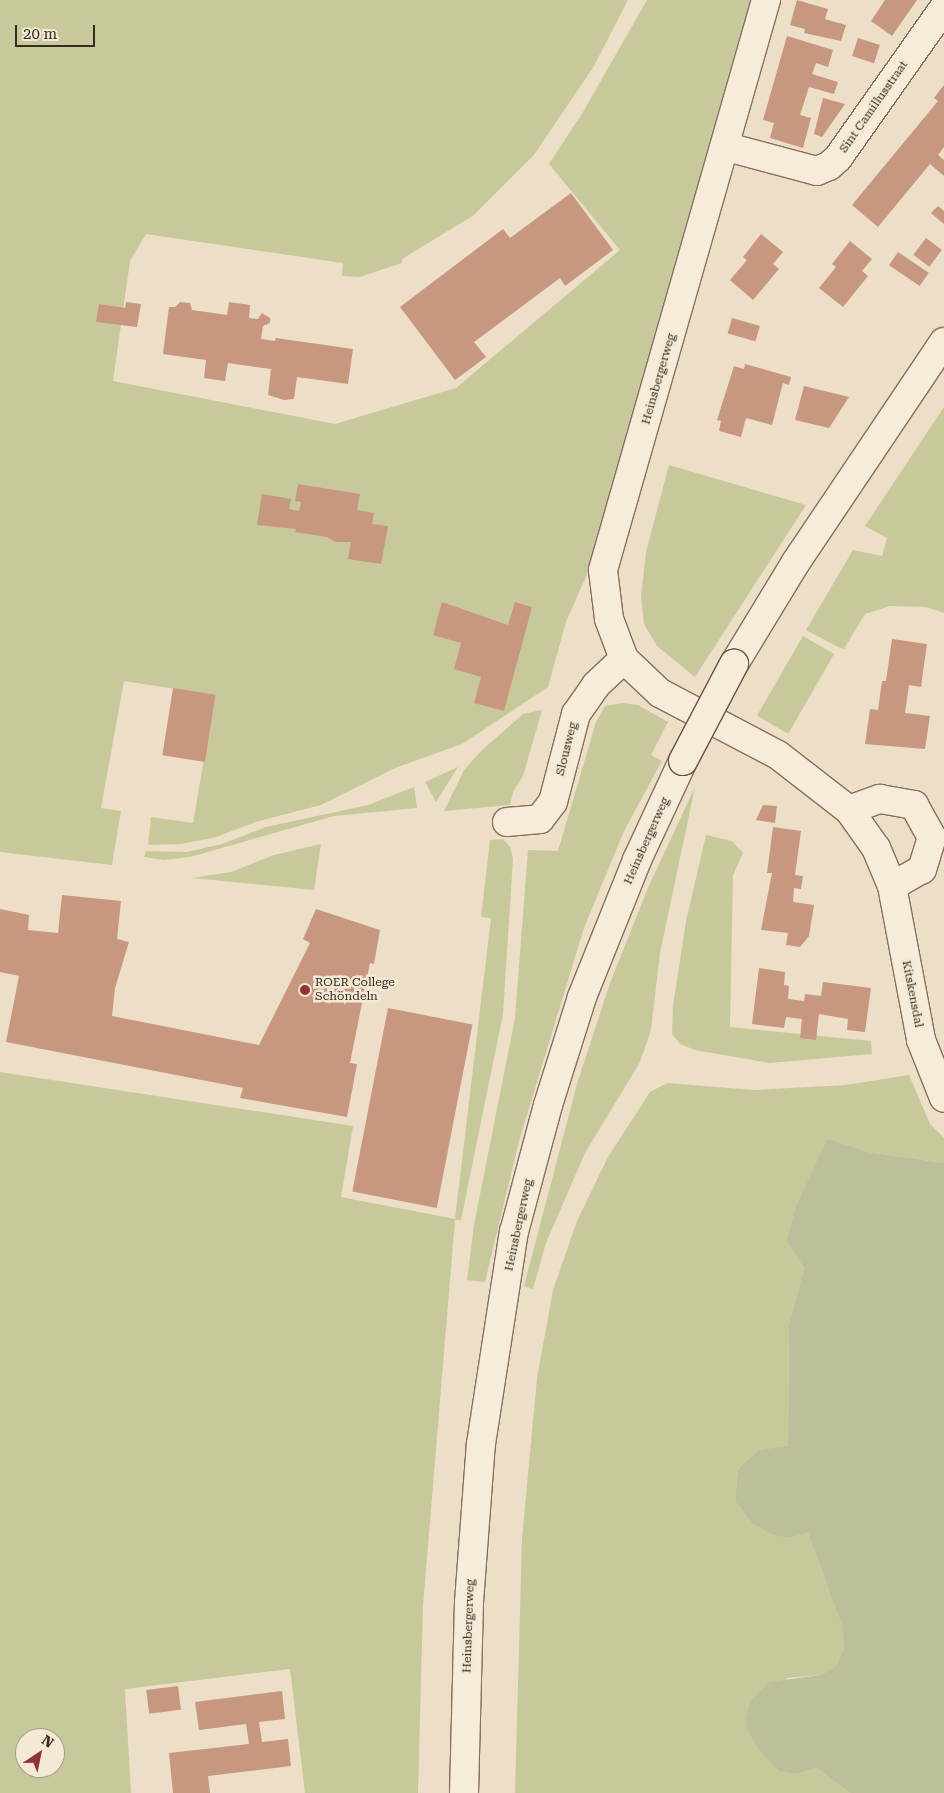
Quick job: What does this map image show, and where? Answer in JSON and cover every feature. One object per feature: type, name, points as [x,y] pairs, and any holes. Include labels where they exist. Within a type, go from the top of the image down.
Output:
[{"type":"street","name":"Heinsbergerweg","points":[[766,0],[727,147],[603,570],[609,618],[624,658],[660,693],[778,755]]},
{"type":"street","name":"Sint Camillusstraat","points":[[727,147],[817,171],[829,166],[838,158],[944,8]]},
{"type":"street","name":"Heinsbergerweg","points":[[464,1793],[469,1602],[480,1444],[514,1232],[548,1105],[582,997],[637,860],[683,761],[734,664],[796,562],[944,342]]},
{"type":"street","name":"Slousweg","points":[[507,822],[540,819],[553,802],[576,714],[596,685],[624,658]]},
{"type":"street","name":"Kitskensdal","points":[[778,755],[849,810],[876,848],[892,886],[921,1040],[944,1098]]},
{"type":"street","points":[[849,810],[880,799],[914,804],[932,838],[922,869],[892,886]]},
{"type":"green space","points":[[0,0],[628,0],[594,66],[534,155],[474,215],[402,259],[402,263],[360,277],[342,276],[343,263],[146,234],[130,261],[113,381],[335,424],[456,388],[620,250],[549,164],[583,112],[647,0],[760,0],[595,556],[566,622],[548,687],[462,744],[395,768],[321,805],[259,821],[213,838],[181,844],[148,845],[151,817],[193,823],[215,695],[124,681],[101,808],[121,811],[112,865],[0,852]]},
{"type":"green space","points":[[944,407],[944,613],[926,607],[890,606],[865,614],[844,649],[838,647],[806,630],[853,550],[882,556],[887,538],[865,526]]},
{"type":"green space","points":[[669,465],[806,505],[695,677],[657,646],[644,624],[641,596],[646,552]]},
{"type":"green space","points":[[803,636],[834,654],[788,734],[757,716]]},
{"type":"green space","points":[[622,703],[638,705],[668,722],[651,755],[662,761],[624,831],[584,928],[519,1141],[485,1282],[467,1280],[474,1225],[515,1018],[528,850],[558,851],[596,722],[605,706]]},
{"type":"green space","points":[[542,710],[523,776],[513,792],[510,805],[444,811],[464,770],[481,751],[523,714]]},
{"type":"green space","points":[[458,767],[436,802],[425,782]]},
{"type":"green space","points":[[414,787],[417,808],[334,816],[190,857],[164,860],[144,857],[146,851],[187,852],[222,844],[266,827],[368,805]]},
{"type":"green space","points":[[695,787],[660,953],[651,1030],[640,1062],[585,1153],[546,1243],[533,1289],[524,1286],[577,1084],[610,983],[647,890]]},
{"type":"green space","points":[[706,835],[732,841],[743,853],[733,875],[730,1027],[871,1041],[872,1054],[769,1063],[695,1050],[680,1044],[672,1034],[673,1006],[686,921]]},
{"type":"green space","points":[[503,839],[510,847],[513,859],[503,1014],[461,1220],[455,1220],[423,1606],[418,1793],[305,1793],[290,1669],[125,1689],[131,1793],[0,1793],[0,1072],[353,1126],[341,1197],[455,1219],[491,918],[481,917],[490,840]]},
{"type":"green space","points":[[321,844],[314,890],[192,878],[231,872],[274,855]]},
{"type":"green space","points":[[909,1075],[930,1124],[944,1138],[944,1163],[868,1152],[827,1140],[795,1208],[786,1241],[804,1268],[789,1324],[788,1447],[758,1450],[738,1469],[735,1501],[751,1522],[789,1538],[808,1533],[842,1626],[844,1648],[836,1666],[821,1675],[787,1678],[796,1774],[817,1768],[850,1793],[515,1793],[522,1539],[537,1378],[553,1290],[577,1221],[608,1157],[650,1092],[667,1083],[754,1090],[846,1085]]},
{"type":"green space","points":[[827,1139],[868,1152],[944,1163],[944,1793],[850,1793],[817,1768],[796,1774],[779,1771],[759,1750],[745,1726],[750,1701],[769,1682],[821,1675],[836,1666],[844,1648],[842,1626],[808,1533],[789,1538],[771,1534],[751,1522],[735,1501],[738,1469],[758,1450],[788,1446],[789,1324],[804,1268],[786,1241],[795,1208]]},
{"type":"building","points":[[797,0],[828,9],[825,19],[846,25],[841,41],[804,33],[805,29],[790,25]]},
{"type":"building","points":[[885,0],[917,0],[892,36],[871,21]]},
{"type":"building","points":[[787,36],[833,50],[828,67],[816,63],[812,74],[838,82],[834,94],[809,87],[800,115],[811,118],[803,148],[770,138],[774,123],[763,120]]},
{"type":"building","points":[[858,38],[880,45],[874,63],[852,56]]},
{"type":"building","points":[[944,85],[944,147],[938,155],[944,160],[944,176],[930,164],[878,227],[852,205],[938,101],[934,98]]},
{"type":"building","points":[[823,98],[845,104],[822,137],[814,134]]},
{"type":"building","points":[[571,193],[613,250],[565,286],[560,278],[474,342],[486,357],[455,380],[400,307],[503,229],[510,238]]},
{"type":"building","points":[[938,206],[944,211],[944,224],[931,213]]},
{"type":"building","points":[[761,234],[783,252],[773,264],[779,269],[753,300],[730,280],[747,260],[743,257]]},
{"type":"building","points":[[926,238],[942,250],[929,267],[913,255]]},
{"type":"building","points":[[850,241],[872,259],[862,271],[868,276],[843,307],[819,288],[836,267],[832,264]]},
{"type":"building","points":[[898,252],[929,273],[920,286],[889,265]]},
{"type":"building","points":[[126,302],[141,304],[137,327],[96,322],[99,304],[125,308]]},
{"type":"building","points":[[180,302],[190,303],[192,310],[227,315],[229,302],[250,305],[249,318],[258,319],[262,313],[270,318],[270,323],[263,326],[261,339],[275,341],[276,338],[353,349],[348,384],[297,377],[294,399],[284,400],[268,395],[271,369],[228,363],[225,381],[204,378],[206,360],[163,354],[169,307],[175,307]]},
{"type":"building","points":[[732,318],[760,326],[755,341],[728,333]]},
{"type":"building","points":[[745,364],[791,377],[789,385],[783,383],[772,425],[746,418],[741,437],[719,431],[721,421],[717,420],[734,366],[744,369]]},
{"type":"building","points":[[804,386],[849,397],[829,428],[795,420]]},
{"type":"building","points":[[298,484],[360,494],[357,510],[374,513],[372,524],[388,526],[381,564],[348,559],[351,542],[335,542],[327,537],[295,532],[296,529],[257,525],[262,494],[291,499],[289,509],[299,511],[301,502],[295,501]]},
{"type":"building","points":[[442,602],[508,625],[515,602],[532,607],[504,711],[474,703],[481,677],[454,669],[461,643],[433,635]]},
{"type":"building","points":[[892,639],[927,644],[921,687],[909,685],[905,713],[930,716],[925,749],[865,744],[870,709],[878,710],[882,681],[886,681]]},
{"type":"building","points":[[173,688],[215,695],[205,762],[162,755]]},
{"type":"building","points":[[763,805],[777,806],[775,823],[756,820]]},
{"type":"building","points":[[773,827],[801,831],[795,875],[803,876],[801,889],[794,888],[793,902],[814,905],[809,936],[800,947],[786,945],[788,933],[761,930],[772,873],[767,873]]},
{"type":"building","points":[[62,895],[121,901],[117,939],[129,942],[115,988],[112,1016],[259,1045],[310,943],[303,939],[316,909],[380,930],[374,964],[370,963],[350,1063],[357,1064],[347,1117],[240,1098],[243,1088],[6,1042],[19,976],[0,972],[0,909],[29,915],[28,930],[58,933]]},
{"type":"building","points":[[759,968],[785,972],[784,985],[789,986],[788,999],[804,1001],[805,994],[821,996],[823,982],[871,988],[865,1032],[847,1030],[848,1019],[819,1014],[816,1040],[800,1038],[802,1019],[786,1017],[784,1028],[752,1024]]},
{"type":"building","points":[[388,1008],[472,1024],[437,1208],[352,1192]]},
{"type":"building","points":[[178,1686],[181,1710],[149,1714],[146,1690]]},
{"type":"building","points":[[282,1691],[285,1719],[259,1722],[262,1742],[288,1739],[291,1766],[208,1776],[210,1793],[173,1793],[169,1753],[249,1744],[246,1724],[199,1730],[195,1702]]},
{"type":"place","name":"ROER College Schöndeln","points":[[305,990]]}]
